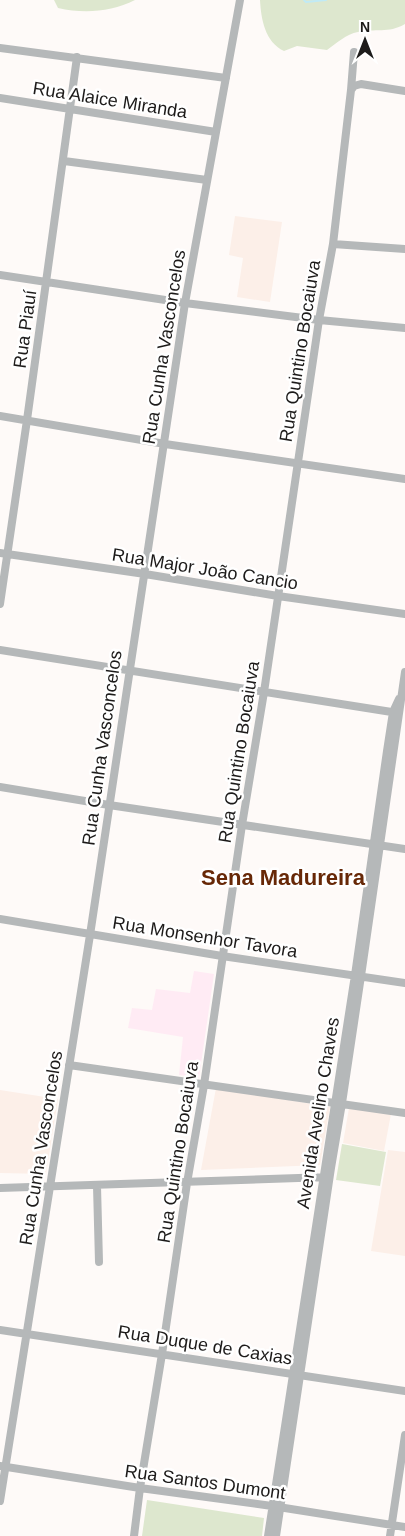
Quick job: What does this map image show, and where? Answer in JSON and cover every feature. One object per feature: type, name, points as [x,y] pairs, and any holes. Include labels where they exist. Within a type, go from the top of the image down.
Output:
[{"type":"street","name":"Rua Cunha Vasconcelos","points":[[0,1501],[3,1466],[27,1334],[90,935],[185,303],[240,0]]},
{"type":"street","points":[[0,48],[226,78]]},
{"type":"street","name":"Rua Quintino Bocaiuva","points":[[134,1536],[264,692],[297,462],[333,244],[353,88],[354,52]]},
{"type":"street","name":"Rua Piauí","points":[[0,604],[4,554],[28,420],[77,58]]},
{"type":"street","points":[[353,88],[361,84],[405,91]]},
{"type":"street","name":"Rua Alaice Miranda","points":[[0,98],[216,132]]},
{"type":"street","points":[[64,161],[207,180]]},
{"type":"street","points":[[333,244],[405,250]]},
{"type":"street","points":[[0,275],[185,303],[319,320],[405,328]]},
{"type":"street","points":[[0,416],[165,444],[405,479]]},
{"type":"street","name":"Rua Major João Cancio","points":[[4,554],[405,614]]},
{"type":"street","points":[[0,650],[399,713]]},
{"type":"street","name":"Avenida Avelino Chaves","points":[[268,1536],[276,1507],[297,1375],[405,672]]},
{"type":"street","points":[[0,787],[405,849]]},
{"type":"street","name":"Rua Monsenhor Tavora","points":[[0,919],[222,956],[405,983]]},
{"type":"street","points":[[70,1064],[405,1113]]},
{"type":"street","points":[[0,1188],[326,1177]]},
{"type":"street","points":[[96,1186],[99,1262]]},
{"type":"street","name":"Rua Duque de Caxias","points":[[0,1330],[405,1391]]},
{"type":"street","points":[[390,1536],[405,1435]]},
{"type":"street","name":"Rua Santos Dumont","points":[[3,1466],[405,1527]]},
{"type":"street","name":"Avenida Avelino Chaves","points":[[276,1507],[276,1536]]},
{"type":"shaded area","points":[[235,216],[282,222],[270,302],[237,297],[243,258],[229,255]]},
{"type":"shaded area","points":[[194,971],[214,974],[199,1078],[179,1075],[183,1037],[128,1028],[132,1008],[152,1010],[156,989],[190,993]]},
{"type":"shaded area","points":[[216,1088],[330,1107],[320,1165],[201,1170]]},
{"type":"shaded area","points":[[0,1090],[58,1099],[46,1174],[0,1173]]},
{"type":"shaded area","points":[[349,1108],[391,1114],[384,1151],[343,1143]]},
{"type":"shaded area","points":[[388,1150],[405,1152],[405,1256],[371,1251]]},
{"type":"green space","points":[[54,0],[135,0],[97,11],[78,11],[58,8]]},
{"type":"green space","points":[[260,0],[405,0],[405,24],[393,29],[354,33],[327,50],[297,46],[284,51],[272,42],[268,36],[263,22]]},
{"type":"green space","points":[[342,1144],[386,1152],[380,1186],[336,1180]]},
{"type":"green space","points":[[147,1500],[264,1518],[262,1536],[142,1536]]},
{"type":"waterway","points":[[304,0],[306,2],[326,0]]},
{"type":"district","name":"Sena Madureira","points":[[283,877]]}]
